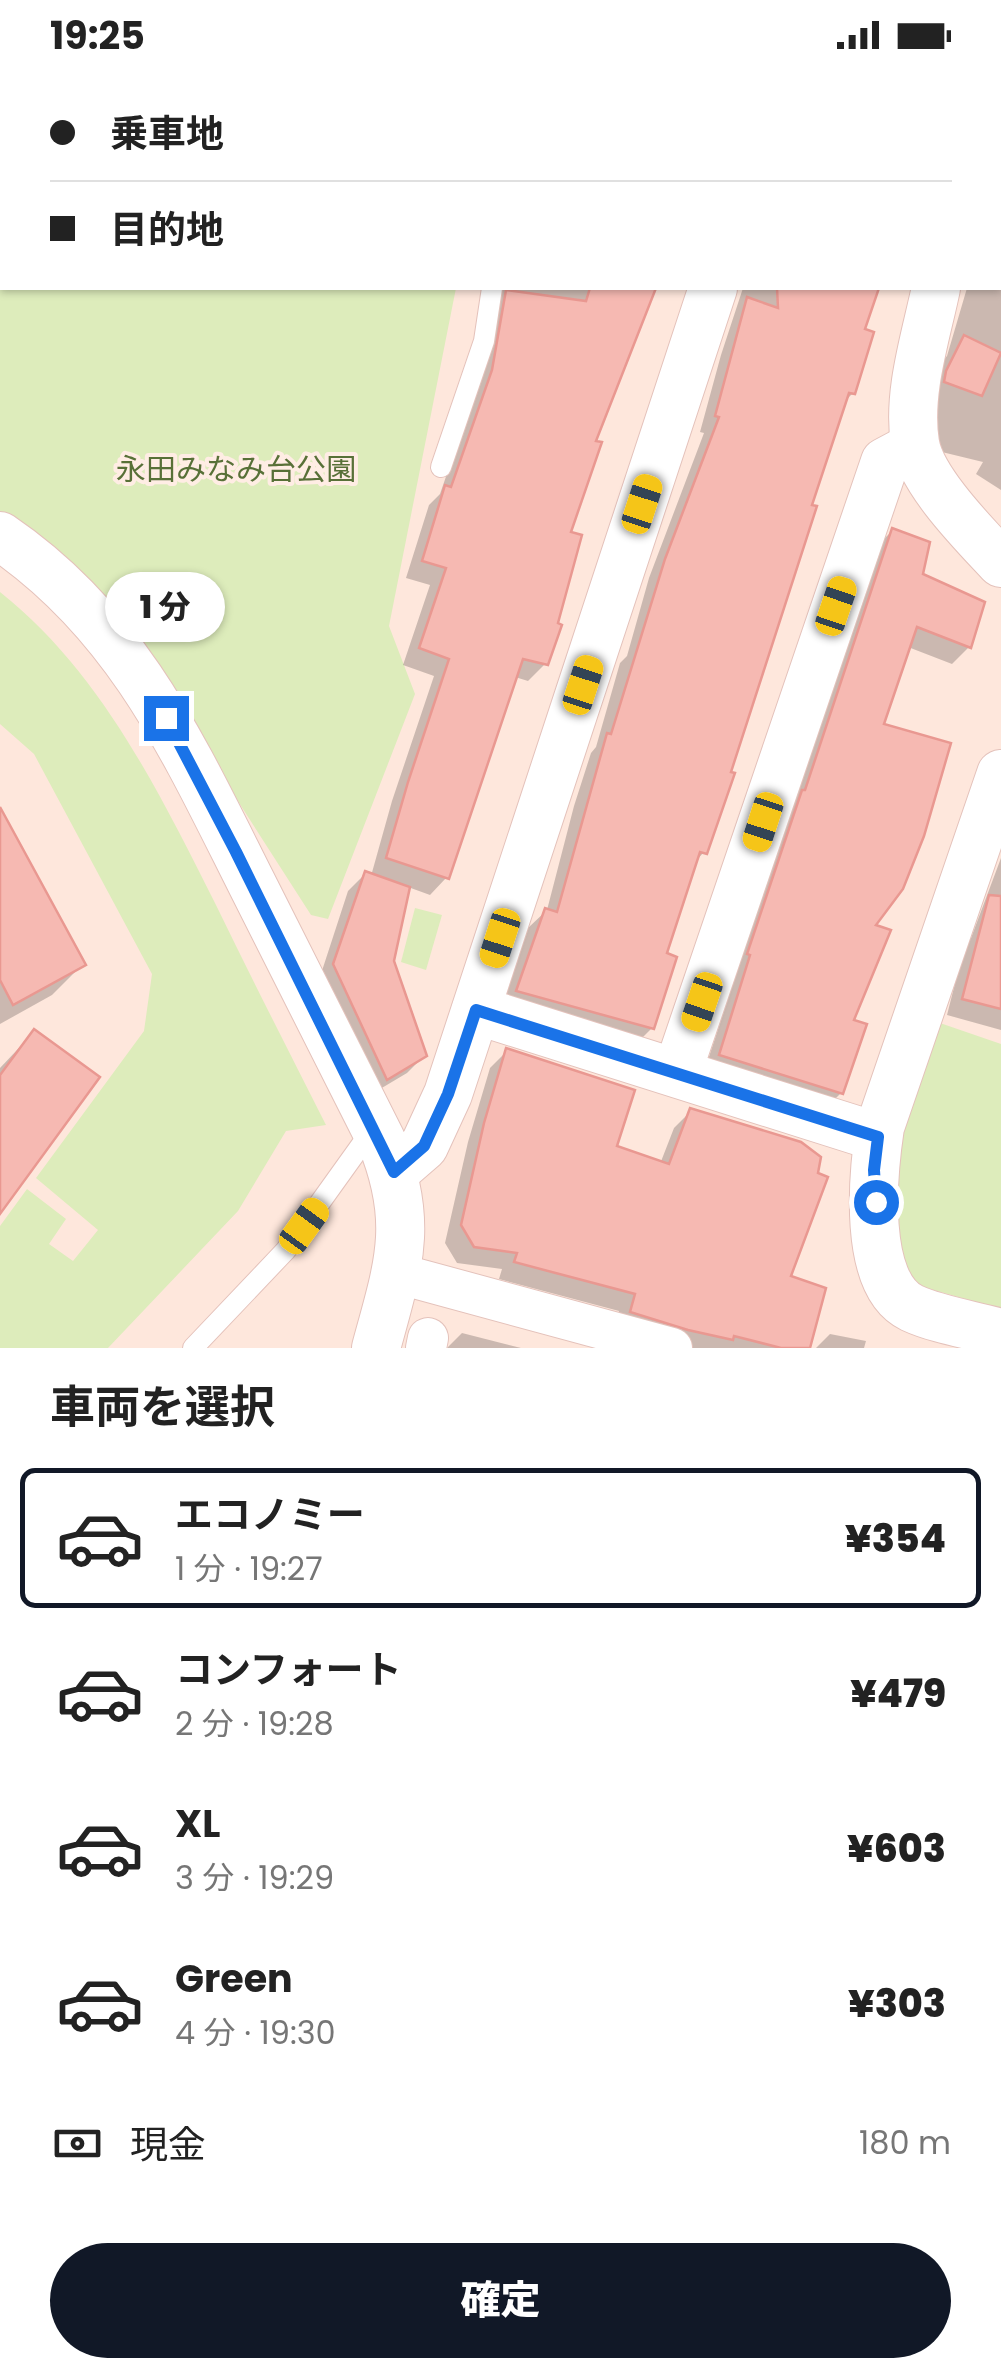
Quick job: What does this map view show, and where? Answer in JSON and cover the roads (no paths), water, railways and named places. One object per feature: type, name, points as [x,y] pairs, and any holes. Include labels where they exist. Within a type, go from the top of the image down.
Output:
[{"type":"street","points":[[394,1172],[424,1146],[448,1094],[713,290]]},
{"type":"street","points":[[936,290],[915,397],[915,446],[943,500],[1001,563]]},
{"type":"street","points":[[678,1074],[885,462],[915,446]]},
{"type":"street","points":[[0,536],[56,580],[105,628],[148,687],[200,781],[374,1126],[394,1172],[402,1208],[402,1246],[376,1348]]},
{"type":"street","points":[[1001,774],[878,1137],[874,1170],[878,1264],[892,1293],[912,1308],[1001,1334]]},
{"type":"street","points":[[476,1010],[878,1137]]},
{"type":"street","points":[[396,1274],[672,1348]]},
{"type":"lane","points":[[440,467],[484,341],[492,290]]},
{"type":"lane","points":[[193,1348],[286,1250],[374,1126]]},
{"type":"park label","name":"永田みなみ台公園","points":[[236,470]]}]
